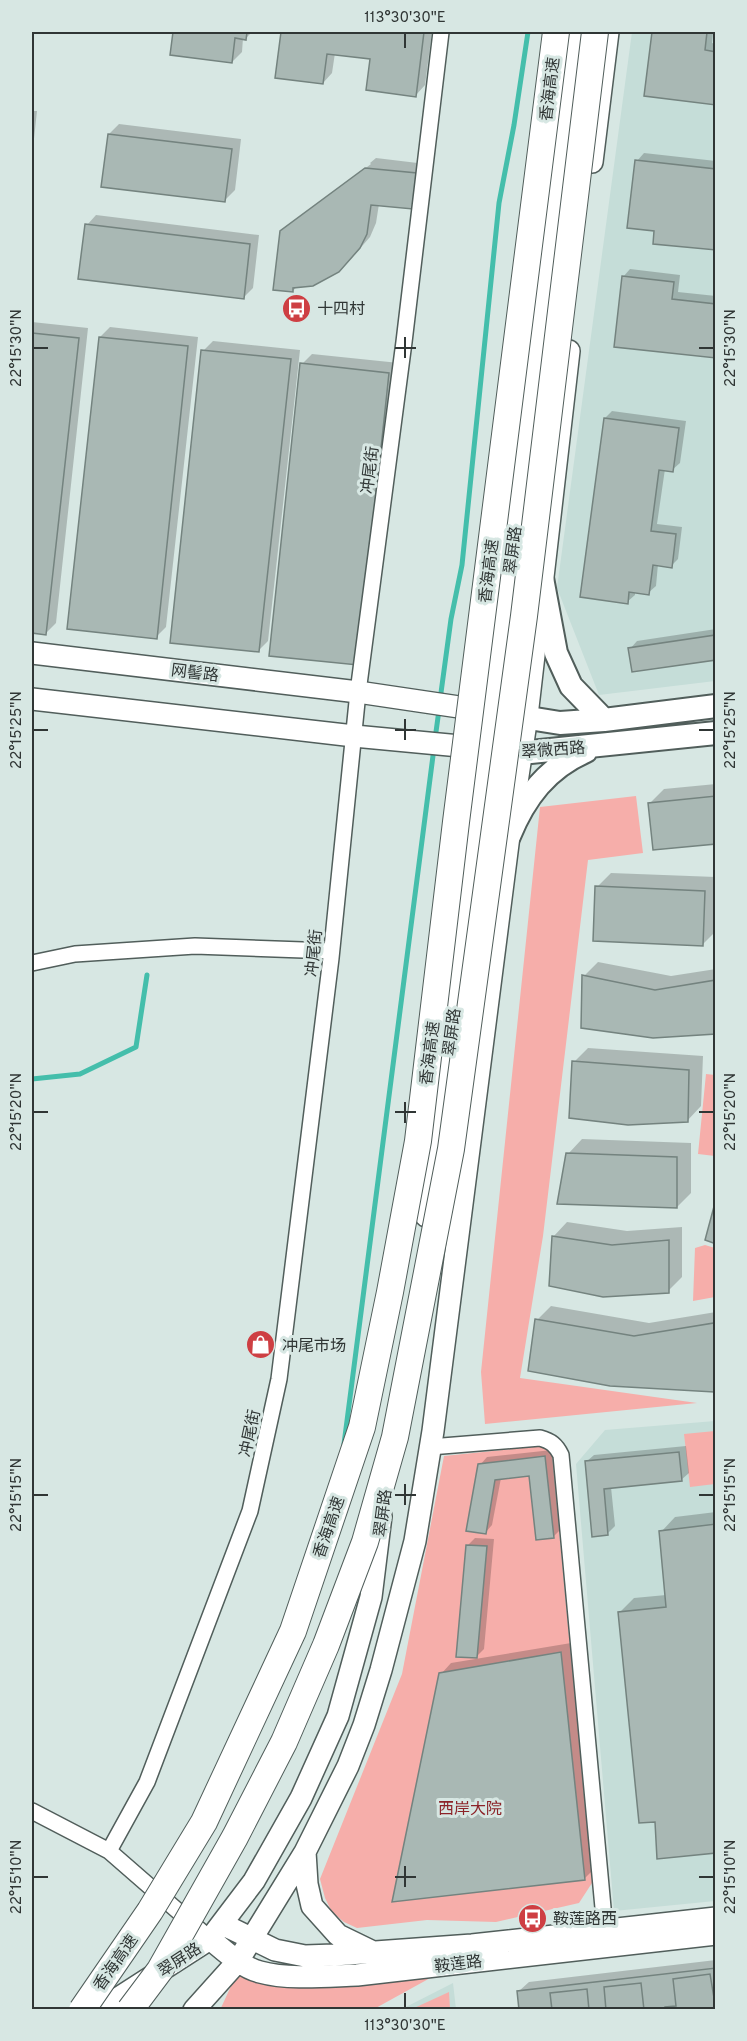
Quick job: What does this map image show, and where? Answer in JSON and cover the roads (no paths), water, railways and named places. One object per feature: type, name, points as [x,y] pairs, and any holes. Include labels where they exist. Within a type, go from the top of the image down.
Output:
[{"type":"highway","name":"香海高速","points":[[82,2010],[150,1911],[204,1822],[293,1631],[362,1427],[418,1141],[556,32]]},
{"type":"highway","points":[[130,2010],[160,1970],[236,1836],[284,1742],[326,1645],[365,1542],[395,1437],[451,1149],[524,616],[595,32]]},
{"type":"main road","name":"翠屏路","points":[[104,2010],[109,2004],[216,1932],[254,1881],[301,1798],[338,1716],[371,1596],[394,1410],[437,1148],[576,32]]},
{"type":"main road","name":"翠屏路","points":[[194,2010],[238,1961],[252,1939],[305,1852],[348,1766],[364,1725],[381,1670],[415,1541],[430,1447],[509,836],[527,716],[608,32]]},
{"type":"main road","points":[[542,578],[556,653],[571,686],[604,720]]},
{"type":"main road","name":"网髻路","points":[[32,653],[358,692]]},
{"type":"main road","name":"翠微西路","points":[[358,692],[527,716],[560,723],[716,706]]},
{"type":"main road","name":"翠微西路","points":[[32,699],[521,753],[716,732]]},
{"type":"main road","points":[[509,836],[528,798],[546,775],[575,756],[607,744]]},
{"type":"main road","points":[[338,1716],[364,1725]]},
{"type":"main road","points":[[305,1852],[307,1884],[312,1906],[338,1935],[375,1953]]},
{"type":"main road","name":"鞍莲路","points":[[216,1932],[238,1961],[260,1972],[309,1977],[369,1974],[606,1938],[716,1918]]},
{"type":"main road","name":"鞍莲路","points":[[216,1932],[252,1939],[275,1950],[305,1956],[472,1945],[716,1934]]},
{"type":"street","name":"冲尾街","points":[[109,1851],[147,1782],[250,1511],[279,1378],[331,951],[358,692],[441,32]]},
{"type":"street","points":[[32,963],[75,954],[195,946],[331,951]]},
{"type":"street","points":[[430,1447],[540,1438],[549,1440],[557,1447],[561,1455],[606,1938]]},
{"type":"street","points":[[32,1810],[109,1851],[216,1932]]},
{"type":"waterway","points":[[440,700],[451,619],[462,565],[499,203],[528,32]]},
{"type":"waterway","points":[[435,739],[439,710]]},
{"type":"waterway","points":[[344,1444],[434,748]]},
{"type":"waterway","points":[[32,1079],[80,1074],[136,1047],[147,975]]},
{"type":"place","name":"十四村","points":[[296,308]]},
{"type":"place","name":"冲尾市场","points":[[261,1345]]},
{"type":"place","name":"鞍莲路西","points":[[532,1918]]},
{"type":"park label","name":"西岸大院","points":[[470,1808]]}]
